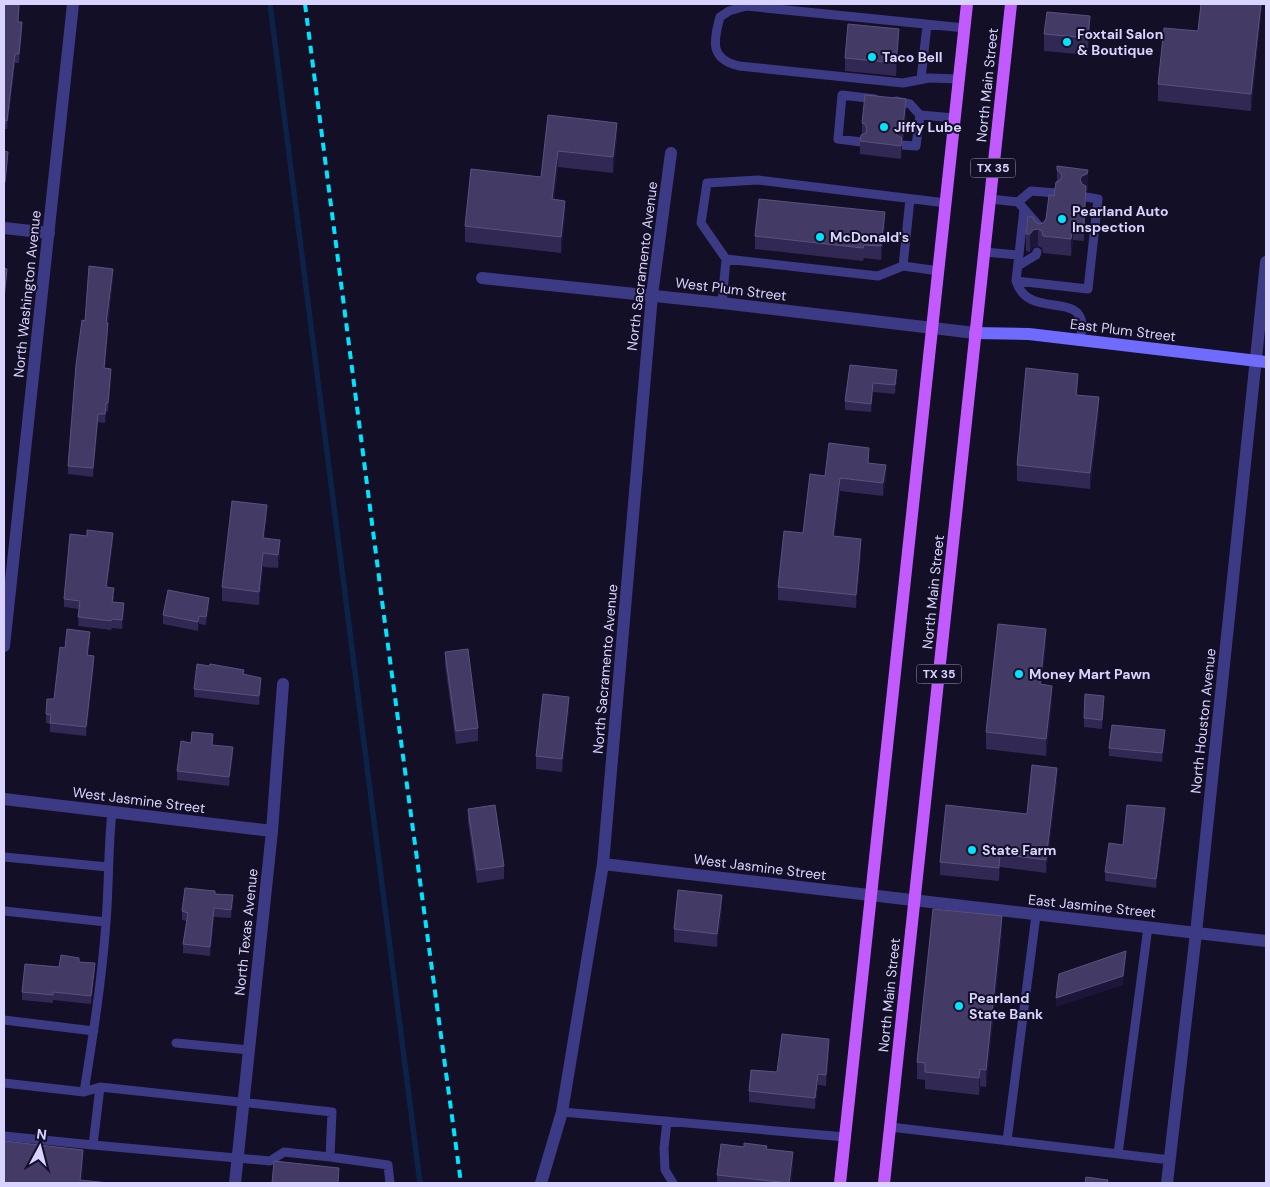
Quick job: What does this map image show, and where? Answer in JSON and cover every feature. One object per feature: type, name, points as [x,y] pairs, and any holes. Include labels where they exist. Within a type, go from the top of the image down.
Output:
[{"type":"main road","name":"North Main Street","points":[[840,1183],[967,4]]},
{"type":"main road","name":"North Main Street","points":[[884,1183],[1011,4]]},
{"type":"street","name":"North Washington Avenue","points":[[4,646],[73,4]]},
{"type":"street","name":"North Sacramento Avenue","points":[[541,1183],[562,1112],[603,864],[652,295],[671,153]]},
{"type":"street","points":[[4,228],[49,232]]},
{"type":"street","name":"North Houston Avenue","points":[[1167,1183],[1261,361],[1266,262]]},
{"type":"street","name":"West Plum Street","points":[[482,278],[722,302],[975,333]]},
{"type":"street","name":"East Plum Street","points":[[975,333],[1029,334],[1261,361]]},
{"type":"street","name":"North Texas Avenue","points":[[235,1183],[272,830],[283,684]]},
{"type":"street","name":"West Jasmine Street","points":[[4,799],[272,830]]},
{"type":"street","name":"West Jasmine Street","points":[[603,864],[914,901]]},
{"type":"street","name":"East Jasmine Street","points":[[914,901],[1266,941]]},
{"type":"lane","points":[[960,80],[929,78],[898,82],[739,66],[728,63],[720,57],[716,48],[716,38],[720,17],[729,10],[746,6],[965,28]]},
{"type":"lane","points":[[921,79],[927,25]]},
{"type":"lane","points":[[862,142],[838,139],[842,95],[903,102],[910,104],[920,115],[955,118]]},
{"type":"lane","points":[[902,145],[916,146],[920,115]]},
{"type":"lane","points":[[722,302],[726,259],[701,223],[708,183],[758,180],[946,203]]},
{"type":"lane","points":[[1056,194],[1031,191],[1021,206],[1016,281],[1018,288],[1023,294],[1034,302],[1066,307],[1073,310],[1079,316],[1082,324],[1080,340]]},
{"type":"lane","points":[[1016,281],[1088,289],[1098,199],[1086,197]]},
{"type":"lane","points":[[903,266],[910,199]]},
{"type":"lane","points":[[990,199],[1021,206],[1039,226],[1038,235]]},
{"type":"lane","points":[[984,252],[1019,255]]},
{"type":"lane","points":[[1018,266],[1036,255],[1037,252]]},
{"type":"lane","points":[[726,259],[878,276],[903,266],[939,271]]},
{"type":"lane","points":[[84,1092],[94,1031],[106,922],[109,836],[112,812]]},
{"type":"lane","points":[[4,857],[108,867]]},
{"type":"lane","points":[[4,911],[106,922]]},
{"type":"lane","points":[[1008,1141],[1036,915]]},
{"type":"lane","points":[[1118,1154],[1148,927]]},
{"type":"lane","points":[[4,1020],[94,1031]]},
{"type":"lane","points":[[176,1043],[249,1050]]},
{"type":"lane","points":[[4,1083],[84,1092],[100,1087],[332,1112],[330,1157]]},
{"type":"lane","points":[[93,1145],[100,1087]]},
{"type":"lane","points":[[562,1112],[845,1137]]},
{"type":"lane","points":[[666,1121],[665,1170],[673,1183]]},
{"type":"lane","points":[[890,1127],[1170,1160]]},
{"type":"lane","points":[[8,1137],[270,1161],[284,1152],[330,1157],[388,1165],[390,1183]]},
{"type":"building","points":[[4,4],[19,4],[18,22],[22,22],[19,54],[15,54],[4,134]]},
{"type":"building","points":[[1201,4],[1261,4],[1251,94],[1158,84],[1164,28],[1198,31]]},
{"type":"building","points":[[1047,12],[1090,16],[1088,38],[1044,34]]},
{"type":"building","points":[[848,24],[899,29],[896,63],[845,58]]},
{"type":"building","name":"Jiffy Lube","points":[[865,95],[906,99],[903,126],[899,127],[896,131],[897,135],[902,138],[901,146],[860,141],[861,135],[866,133],[867,129],[865,124],[862,123]]},
{"type":"building","points":[[548,115],[617,123],[613,157],[558,151],[552,199],[565,201],[561,237],[465,226],[471,169],[541,177]]},
{"type":"building","points":[[4,151],[8,152],[5,182],[4,182]]},
{"type":"building","points":[[1057,166],[1088,170],[1087,174],[1080,179],[1082,184],[1086,186],[1084,224],[1073,223],[1071,239],[1043,236],[1042,231],[1038,229],[1033,230],[1030,234],[1026,234],[1028,217],[1033,217],[1034,221],[1039,224],[1043,223],[1046,219],[1049,195],[1054,196],[1056,182],[1062,177],[1061,173],[1057,170]]},
{"type":"building","name":"McDonald's","points":[[759,199],[885,212],[881,246],[864,245],[863,248],[755,236]]},
{"type":"building","points":[[89,266],[113,269],[106,323],[108,323],[104,368],[111,369],[108,403],[106,403],[105,414],[98,414],[93,468],[68,466],[76,365],[82,320],[85,321]]},
{"type":"building","points":[[4,268],[7,269],[4,298]]},
{"type":"building","points":[[850,365],[897,370],[895,385],[873,383],[871,404],[845,401]]},
{"type":"building","points":[[1026,368],[1078,374],[1076,395],[1099,397],[1090,473],[1017,465]]},
{"type":"building","points":[[829,443],[869,448],[868,463],[886,465],[883,483],[840,478],[833,536],[861,539],[856,595],[778,587],[784,531],[803,533],[810,474],[825,476]]},
{"type":"building","points":[[232,501],[267,505],[263,538],[280,540],[278,555],[263,553],[259,592],[222,587]]},
{"type":"building","points":[[87,530],[113,533],[106,587],[114,588],[112,602],[124,603],[122,620],[112,619],[111,621],[78,617],[80,601],[64,599],[70,534],[87,536]]},
{"type":"building","points":[[168,590],[209,598],[206,617],[199,616],[198,622],[163,615]]},
{"type":"building","name":"Money Mart Pawn","points":[[998,624],[1046,629],[1040,684],[1052,686],[1046,739],[986,732]]},
{"type":"building","points":[[67,629],[90,632],[87,655],[94,656],[86,727],[50,723],[51,715],[46,714],[47,699],[54,699],[60,647],[65,648]]},
{"type":"building","points":[[468,649],[478,728],[456,731],[445,652]]},
{"type":"building","points":[[197,664],[209,666],[210,664],[244,670],[243,674],[261,678],[259,696],[194,689]]},
{"type":"building","points":[[543,694],[569,697],[562,759],[536,756]]},
{"type":"building","points":[[1085,694],[1104,696],[1102,720],[1084,718]]},
{"type":"building","points":[[1112,725],[1165,730],[1162,753],[1109,748]]},
{"type":"building","points":[[192,732],[213,734],[212,745],[233,747],[229,777],[177,771],[181,741],[191,743]]},
{"type":"building","points":[[1032,765],[1057,768],[1046,860],[1000,854],[999,868],[940,862],[946,805],[1027,814]]},
{"type":"building","points":[[495,805],[504,866],[477,870],[468,809]]},
{"type":"building","points":[[1127,805],[1165,808],[1156,879],[1105,872],[1109,843],[1123,845]]},
{"type":"building","points":[[185,888],[215,891],[215,894],[233,895],[231,910],[214,908],[210,947],[183,944],[188,913],[182,911]]},
{"type":"building","points":[[678,890],[722,895],[717,934],[674,929]]},
{"type":"building","name":"Pearland State Bank","points":[[933,909],[1002,916],[986,1070],[980,1069],[979,1078],[925,1072],[925,1063],[917,1062]]},
{"type":"building","points":[[1126,951],[1123,976],[1056,998],[1059,974]]},
{"type":"building","points":[[61,955],[79,958],[79,962],[95,963],[91,996],[53,992],[53,995],[22,992],[25,964],[59,967]]},
{"type":"building","points":[[782,1034],[829,1039],[826,1075],[818,1074],[815,1098],[749,1091],[751,1070],[777,1072]]},
{"type":"building","points":[[4,1141],[83,1150],[80,1180],[109,1183],[4,1183]]},
{"type":"building","points":[[744,1143],[767,1146],[766,1149],[793,1152],[789,1183],[717,1175],[721,1144],[744,1147]]},
{"type":"building","points":[[274,1161],[339,1168],[338,1183],[272,1183]]},
{"type":"building","points":[[1086,1177],[1108,1180],[1107,1183],[1085,1183]]},
{"type":"waterway","points":[[270,4],[420,1183]]},
{"type":"railway","points":[[305,4],[384,616],[461,1183]]},
{"type":"place","name":"Foxtail Salon & Boutique","points":[[1067,42]]},
{"type":"place","name":"Taco Bell","points":[[872,57]]},
{"type":"place","name":"Jiffy Lube","points":[[884,127]]},
{"type":"place","name":"Pearland Auto Inspection","points":[[1062,219]]},
{"type":"place","name":"McDonald's","points":[[820,237]]},
{"type":"place","name":"Money Mart Pawn","points":[[1019,674]]},
{"type":"place","name":"State Farm","points":[[972,850]]},
{"type":"place","name":"Pearland State Bank","points":[[959,1006]]}]
